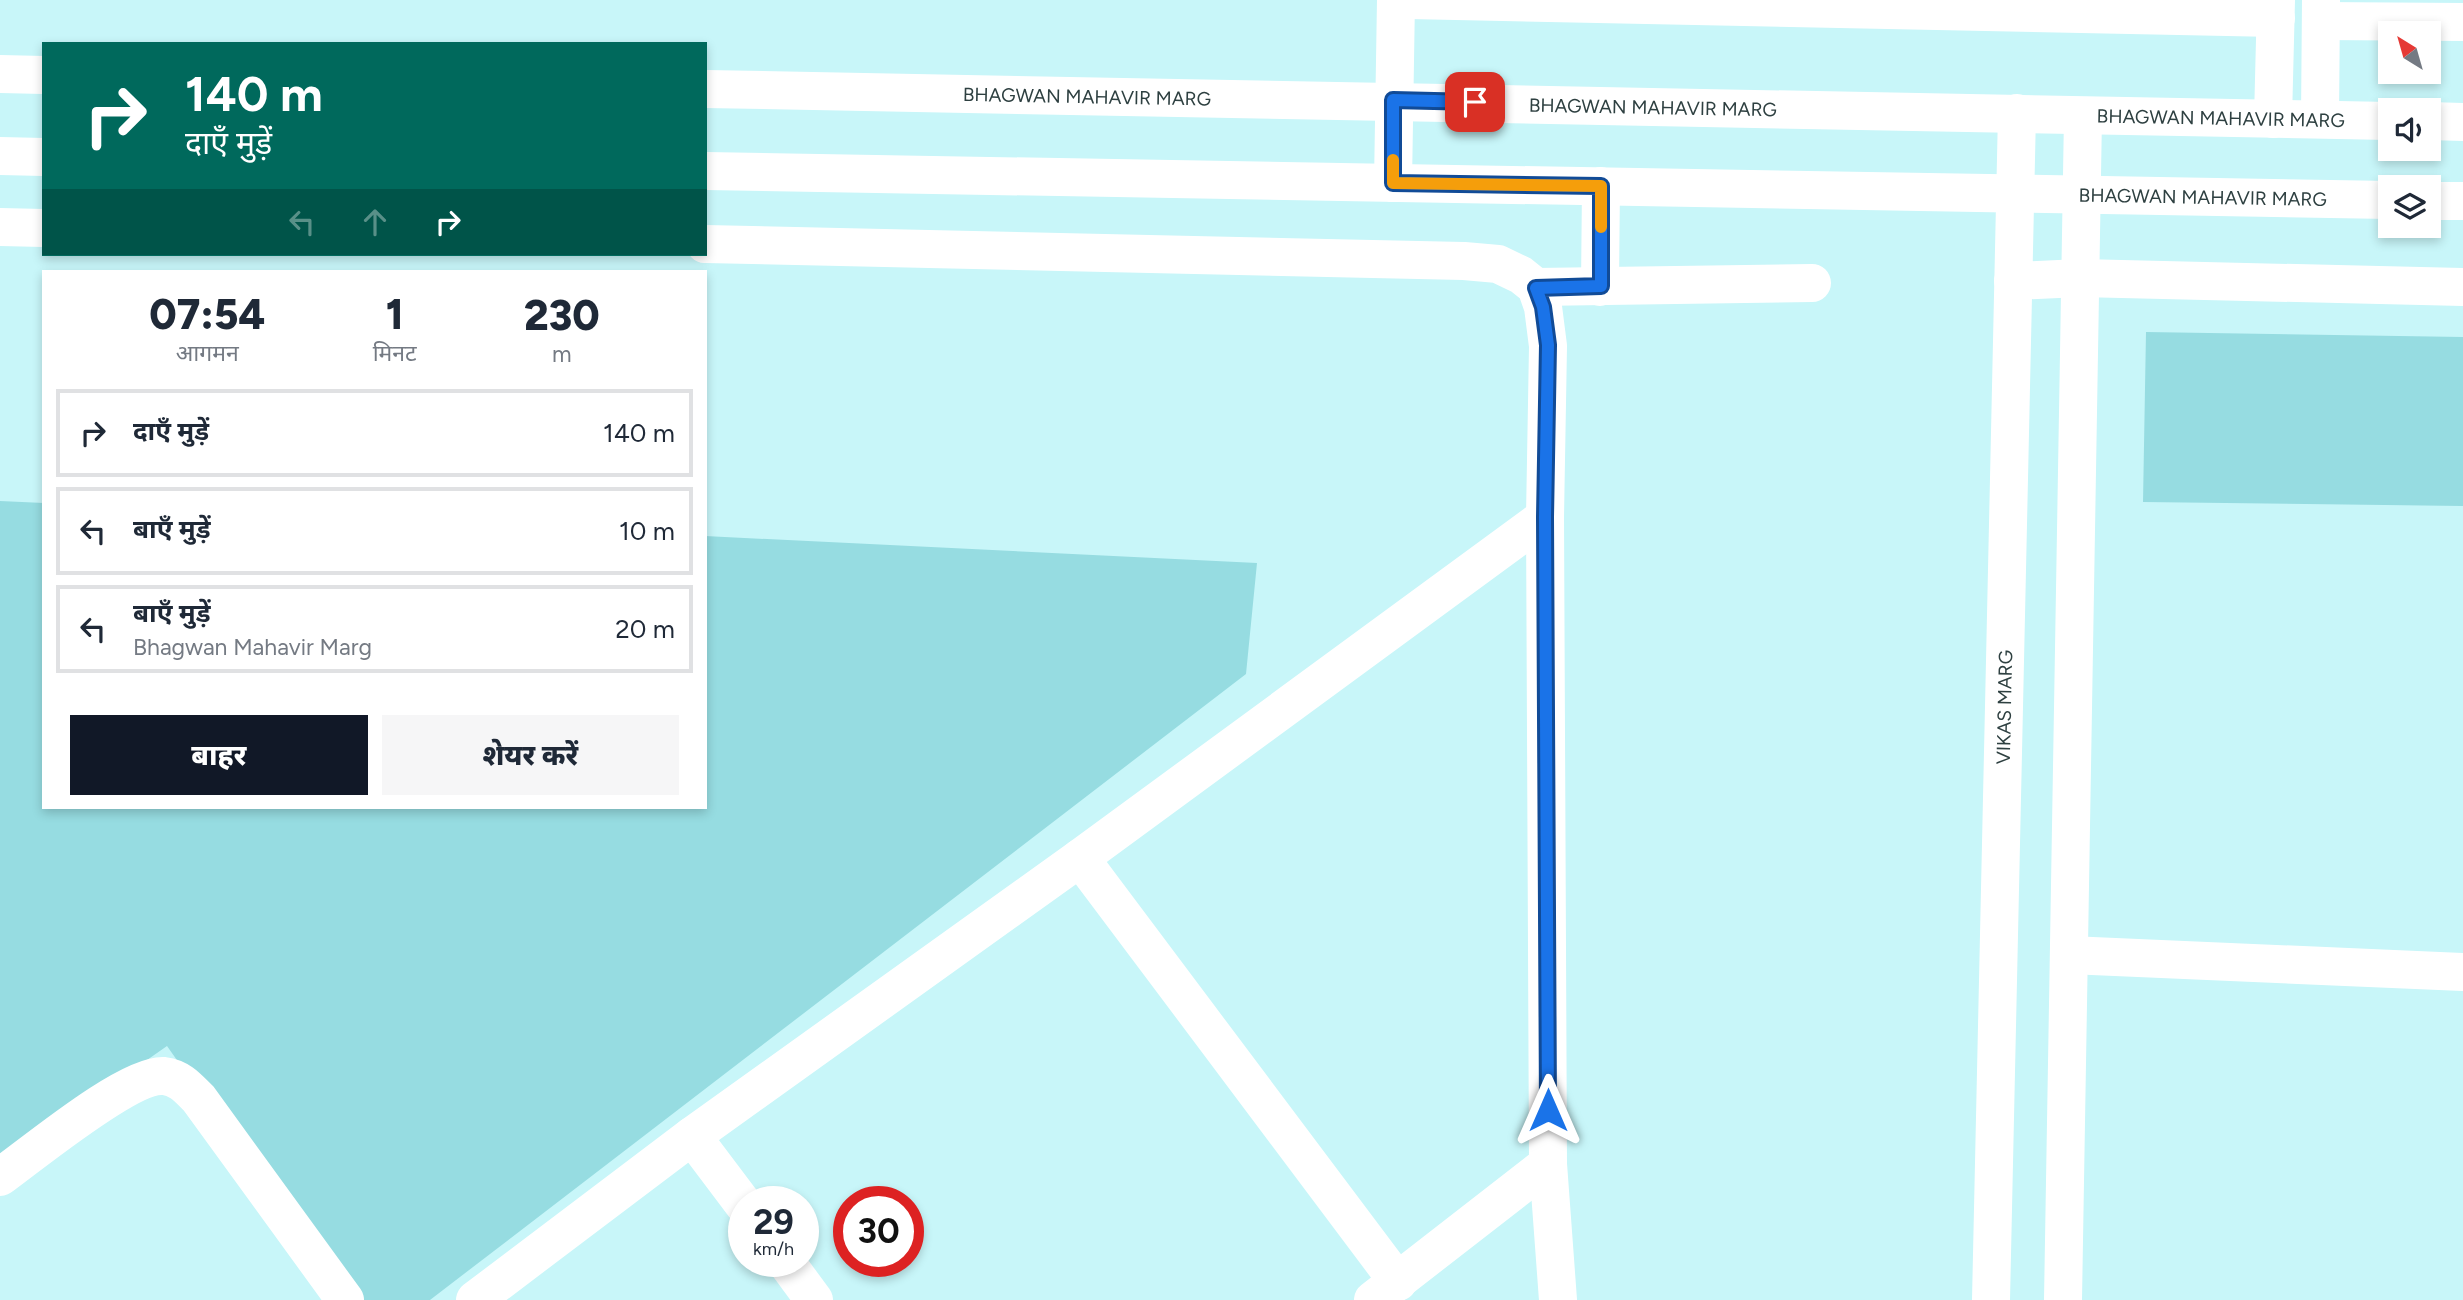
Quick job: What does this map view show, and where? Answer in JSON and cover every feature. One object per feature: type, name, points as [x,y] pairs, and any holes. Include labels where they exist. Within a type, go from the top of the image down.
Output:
[{"type":"street","points":[[1393,183],[1396,0]]},
{"type":"street","points":[[1409,0],[2276,9],[2273,119]]},
{"type":"street","points":[[2320,119],[2321,10],[2463,22]]},
{"type":"street","points":[[0,74],[42,75]]},
{"type":"street","name":"BHAGWAN MAHAVIR MARG","points":[[707,89],[2378,121]]},
{"type":"street","name":"VIKAS MARG","points":[[1991,1300],[2017,113]]},
{"type":"street","points":[[2063,1300],[2083,116]]},
{"type":"street","points":[[2441,121],[2463,122]]},
{"type":"street","points":[[0,156],[42,157]]},
{"type":"street","points":[[707,171],[2014,193]]},
{"type":"street","points":[[1601,186],[1601,286]]},
{"type":"street","name":"BHAGWAN MAHAVIR MARG","points":[[2014,193],[2378,200]]},
{"type":"street","points":[[2441,201],[2463,201]]},
{"type":"street","points":[[0,227],[42,228]]},
{"type":"street","points":[[707,244],[1464,261],[1498,264],[1521,275],[1536,288],[1543,307],[1548,345],[1545,517],[1548,1164],[1558,1300]]},
{"type":"street","points":[[2013,281],[2080,278],[2463,287]]},
{"type":"street","points":[[1536,288],[1812,283]]},
{"type":"street","points":[[475,1300],[692,1136],[1080,858],[1545,517]]},
{"type":"street","points":[[1080,858],[1385,1291],[1548,1164]]},
{"type":"street","points":[[2068,955],[2463,972]]},
{"type":"street","points":[[0,1177],[80,1118],[134,1084],[162,1076],[181,1081],[199,1099],[345,1300]]},
{"type":"street","points":[[692,1136],[730,1186]]},
{"type":"street","points":[[797,1277],[814,1300]]},
{"type":"shaded area","points":[[2146,332],[2463,337],[2463,506],[2143,502]]},
{"type":"shaded area","points":[[0,501],[42,503],[42,809],[707,809],[707,536],[1257,563],[1246,674],[430,1300],[346,1300],[167,1046],[0,1163]]},
{"type":"slow traffic","points":[[1393,160],[1393,183],[1601,186],[1601,227]]},
{"type":"route","points":[[1475,102],[1393,100],[1393,183],[1601,186],[1601,286],[1536,288],[1543,307],[1548,345],[1545,517],[1548,1110]]}]
